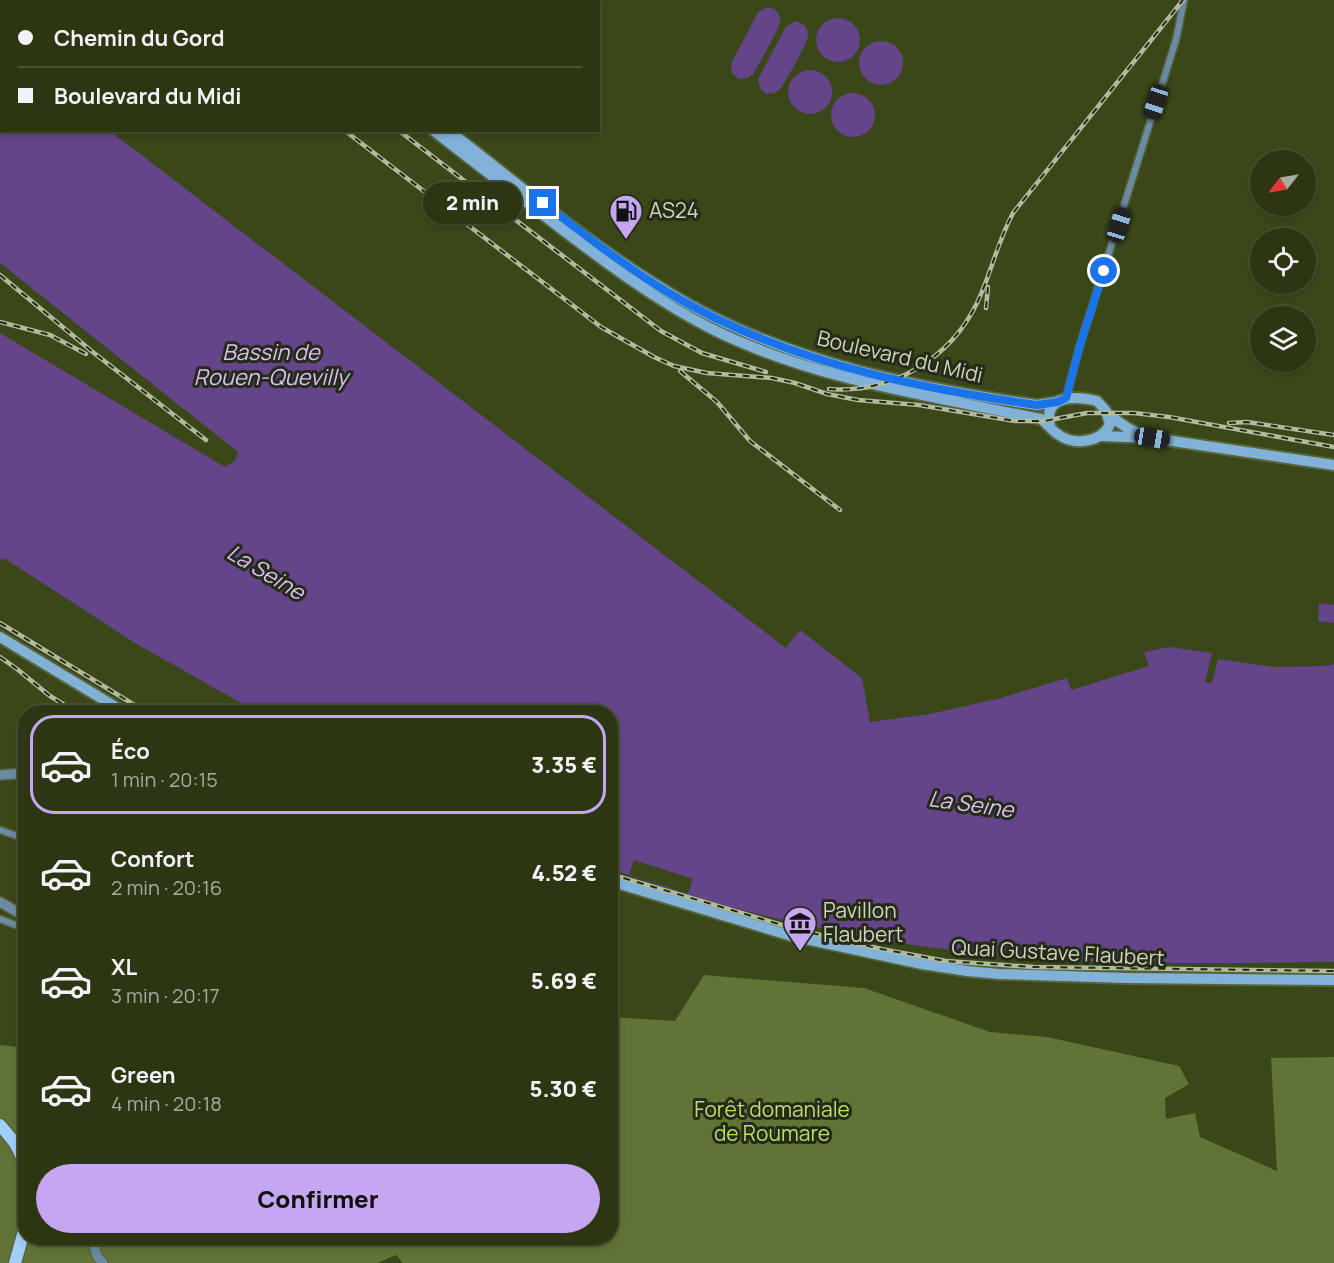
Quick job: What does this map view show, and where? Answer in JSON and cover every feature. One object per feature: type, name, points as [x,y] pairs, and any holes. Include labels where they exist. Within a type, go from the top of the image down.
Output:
[{"type":"main road","name":"Boulevard du Midi","points":[[436,132],[637,286],[716,330],[782,357],[844,377],[1041,419],[1050,426]]},
{"type":"main road","name":"Boulevard du Midi","points":[[451,132],[633,270],[705,316],[716,330]]},
{"type":"main road","name":"Boulevard du Midi","points":[[637,286],[784,348],[876,376],[1029,404],[1037,405],[1062,400]]},
{"type":"main road","points":[[1152,438],[1129,429],[1107,414],[1097,401],[1062,400],[1051,409],[1048,418],[1050,426],[1058,435],[1075,440],[1102,436],[1152,438],[1334,465]]},
{"type":"main road","points":[[1102,436],[1110,424],[1107,414]]},
{"type":"main road","points":[[0,637],[112,705]]},
{"type":"main road","name":"Quai Gustave Flaubert","points":[[618,883],[792,936],[922,964],[967,971],[1098,977],[1334,980]]},
{"type":"main road","points":[[0,1125],[18,1149]]},
{"type":"main road","points":[[15,1263],[20,1245]]},
{"type":"street","points":[[1062,400],[1176,40],[1184,0]]},
{"type":"street","points":[[0,775],[18,773]]},
{"type":"street","points":[[0,830],[18,836]]},
{"type":"street","points":[[0,902],[18,912]]},
{"type":"street","points":[[0,919],[18,926]]},
{"type":"street","points":[[94,1245],[97,1256],[103,1263]]},
{"type":"green space","name":"Forêt domaniale de Roumare","points":[[704,975],[864,988],[990,1032],[1047,1037],[1179,1066],[1189,1084],[1165,1098],[1166,1119],[1195,1113],[1200,1137],[1277,1171],[1271,1058],[1334,1057],[1334,1263],[403,1263],[396,1255],[377,1263],[0,1263],[0,1045],[18,1047],[18,1245],[618,1245],[618,1017],[675,1021]]},
{"type":"water","points":[[768,7],[775,9],[779,15],[777,31],[754,73],[748,78],[739,79],[732,73],[731,64],[758,12]]},
{"type":"water","points":[[838,18],[853,25],[860,40],[853,55],[838,62],[823,55],[816,40],[823,25]]},
{"type":"water","points":[[796,21],[803,24],[807,30],[805,46],[782,87],[775,93],[766,94],[760,88],[758,79],[786,27]]},
{"type":"water","points":[[881,41],[896,48],[903,63],[896,78],[881,85],[866,78],[859,63],[866,48]]},
{"type":"water","points":[[810,70],[825,77],[832,92],[825,107],[810,114],[795,107],[788,92],[795,77]]},
{"type":"water","points":[[853,93],[868,100],[875,115],[868,130],[853,137],[838,130],[831,115],[838,100]]},
{"type":"water","points":[[0,132],[111,132],[786,648],[800,630],[862,678],[870,722],[930,714],[1001,698],[1067,678],[1071,690],[1149,666],[1144,652],[1170,647],[1212,653],[1205,682],[1212,683],[1218,659],[1274,667],[1334,664],[1334,962],[1116,962],[1029,958],[889,941],[748,912],[618,871],[618,705],[245,705],[135,643],[4,558],[2,560],[0,558],[0,333],[225,467],[235,461],[238,452],[0,263]]},
{"type":"water","points":[[1319,603],[1334,605],[1334,623],[1318,621]]},
{"type":"pier","points":[[634,860],[693,879],[688,894],[629,875]]},
{"type":"railway","points":[[829,389],[874,386],[896,379],[935,356],[951,341],[977,303],[1013,213],[1183,0]]},
{"type":"railway","points":[[347,132],[601,327],[674,366],[707,373],[772,378],[827,394],[858,400],[919,405],[1015,421],[1044,421],[1087,413],[1134,413],[1169,417],[1334,447]]},
{"type":"railway","points":[[401,132],[661,331],[702,353],[766,372]]},
{"type":"railway","points":[[0,275],[94,353],[206,440]]},
{"type":"railway","points":[[986,308],[988,287]]},
{"type":"railway","points":[[0,322],[50,335],[86,354]]},
{"type":"railway","points":[[680,371],[717,402],[750,441],[840,510]]},
{"type":"railway","points":[[1229,423],[1247,422],[1334,435]]},
{"type":"railway","points":[[0,623],[135,705]]},
{"type":"railway","points":[[0,657],[65,705]]},
{"type":"railway","points":[[618,876],[799,930],[946,961],[1034,967],[1334,971]]},
{"type":"place","name":"AS24","points":[[626,240]]},
{"type":"place","name":"Pavillon Flaubert","points":[[800,952]]},
{"type":"route","points":[[543,203],[618,259],[670,294],[706,314],[767,342],[846,368],[901,382],[1037,405],[1066,398],[1104,271]]},
{"type":"water label","name":"Bassin de Rouen-Quevilly","points":[[271,364]]},
{"type":"water label","name":"La Seine","points":[[266,572]]},
{"type":"water label","name":"La Seine","points":[[971,804]]}]
